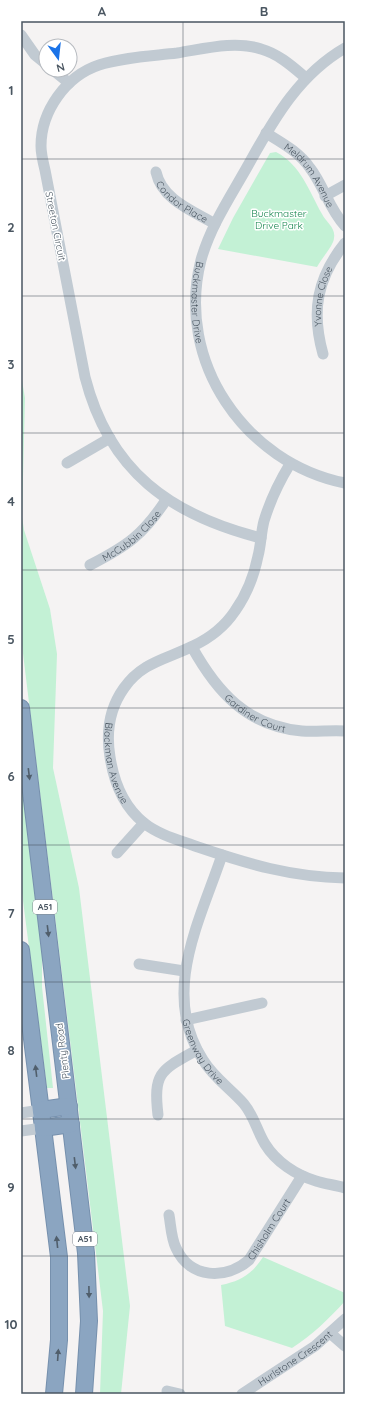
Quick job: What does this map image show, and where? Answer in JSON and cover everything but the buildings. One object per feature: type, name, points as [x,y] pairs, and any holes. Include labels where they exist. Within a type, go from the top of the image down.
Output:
[{"type":"highway","name":"Plenty Road","points":[[21,708],[89,1286],[89,1328],[84,1394]]},
{"type":"highway","points":[[21,950],[56,1230],[60,1280],[59,1340],[54,1394]]},
{"type":"highway","points":[[41,1110],[68,1106]]},
{"type":"highway","points":[[43,1128],[71,1124]]},
{"type":"street","points":[[21,35],[38,57]]},
{"type":"street","name":"Streeton Circuit","points":[[261,538],[214,524],[197,517],[166,500],[134,471],[110,438],[95,408],[86,377],[42,156],[42,138],[47,115],[59,94],[69,83],[86,70],[108,62],[239,46],[262,49],[273,54],[284,60],[306,78]]},
{"type":"street","name":"Buckmaster Drive","points":[[345,48],[306,78],[293,93],[266,133],[215,224],[202,260],[196,294],[198,327],[205,359],[215,385],[233,415],[257,440],[290,464],[314,474],[345,483]]},
{"type":"street","points":[[63,78],[69,83]]},
{"type":"street","name":"Meldrum Avenue","points":[[266,133],[288,147],[301,158],[316,177],[333,210],[345,226]]},
{"type":"street","name":"Condor Place","points":[[156,172],[161,185],[170,197],[215,224]]},
{"type":"street","points":[[325,196],[345,185]]},
{"type":"street","name":"Yvonne Close","points":[[323,354],[317,327],[318,300],[325,275],[345,243]]},
{"type":"street","points":[[67,463],[110,438]]},
{"type":"street","name":"Blackman Avenue","points":[[290,464],[272,500],[261,538],[255,571],[243,599],[224,624],[212,634],[192,647],[162,658],[141,671],[124,688],[112,712],[108,735],[108,748],[114,778],[123,799],[144,823],[163,835],[281,873],[324,878],[345,878]]},
{"type":"street","name":"McCubbin Close","points":[[90,565],[125,547],[139,536],[152,521],[166,500]]},
{"type":"street","name":"Gardiner Court","points":[[192,647],[205,670],[224,695],[258,719],[285,729],[300,731],[345,731]]},
{"type":"street","points":[[117,853],[144,823]]},
{"type":"street","name":"Greenway Drive","points":[[222,855],[184,971],[183,997],[186,1020],[197,1050],[212,1073],[245,1106],[266,1145],[273,1154],[290,1169],[302,1176],[345,1188]]},
{"type":"street","points":[[139,964],[184,971]]},
{"type":"street","points":[[186,1020],[262,1003]]},
{"type":"street","points":[[158,1115],[156,1095],[160,1076],[170,1065],[197,1050]]},
{"type":"street","points":[[21,1113],[41,1110]]},
{"type":"street","points":[[21,1131],[43,1128]]},
{"type":"street","name":"Chisholm Court","points":[[169,1215],[174,1244],[180,1256],[186,1262],[205,1273],[228,1273],[242,1266],[249,1260],[302,1176]]},
{"type":"street","name":"Hurlstone Crescent","points":[[242,1394],[300,1358],[345,1319]]},
{"type":"street","points":[[330,1333],[345,1346]]},
{"type":"street","points":[[167,1391],[180,1394]]},
{"type":"green space","name":"Buckmaster Drive Park","points":[[276,152],[285,157],[304,179],[322,214],[334,231],[332,244],[317,267],[218,249],[233,218],[270,153]]},
{"type":"green space","points":[[21,375],[25,398],[22,517],[24,530],[50,609],[57,654],[53,768],[79,888],[130,1306],[121,1394],[100,1394],[103,1311],[21,637]]},
{"type":"green space","points":[[21,777],[42,947],[42,987],[53,1088],[47,1088],[21,885]]},
{"type":"green space","points":[[263,1257],[345,1293],[345,1301],[333,1314],[292,1348],[225,1326],[221,1285],[245,1276],[255,1268]]}]
